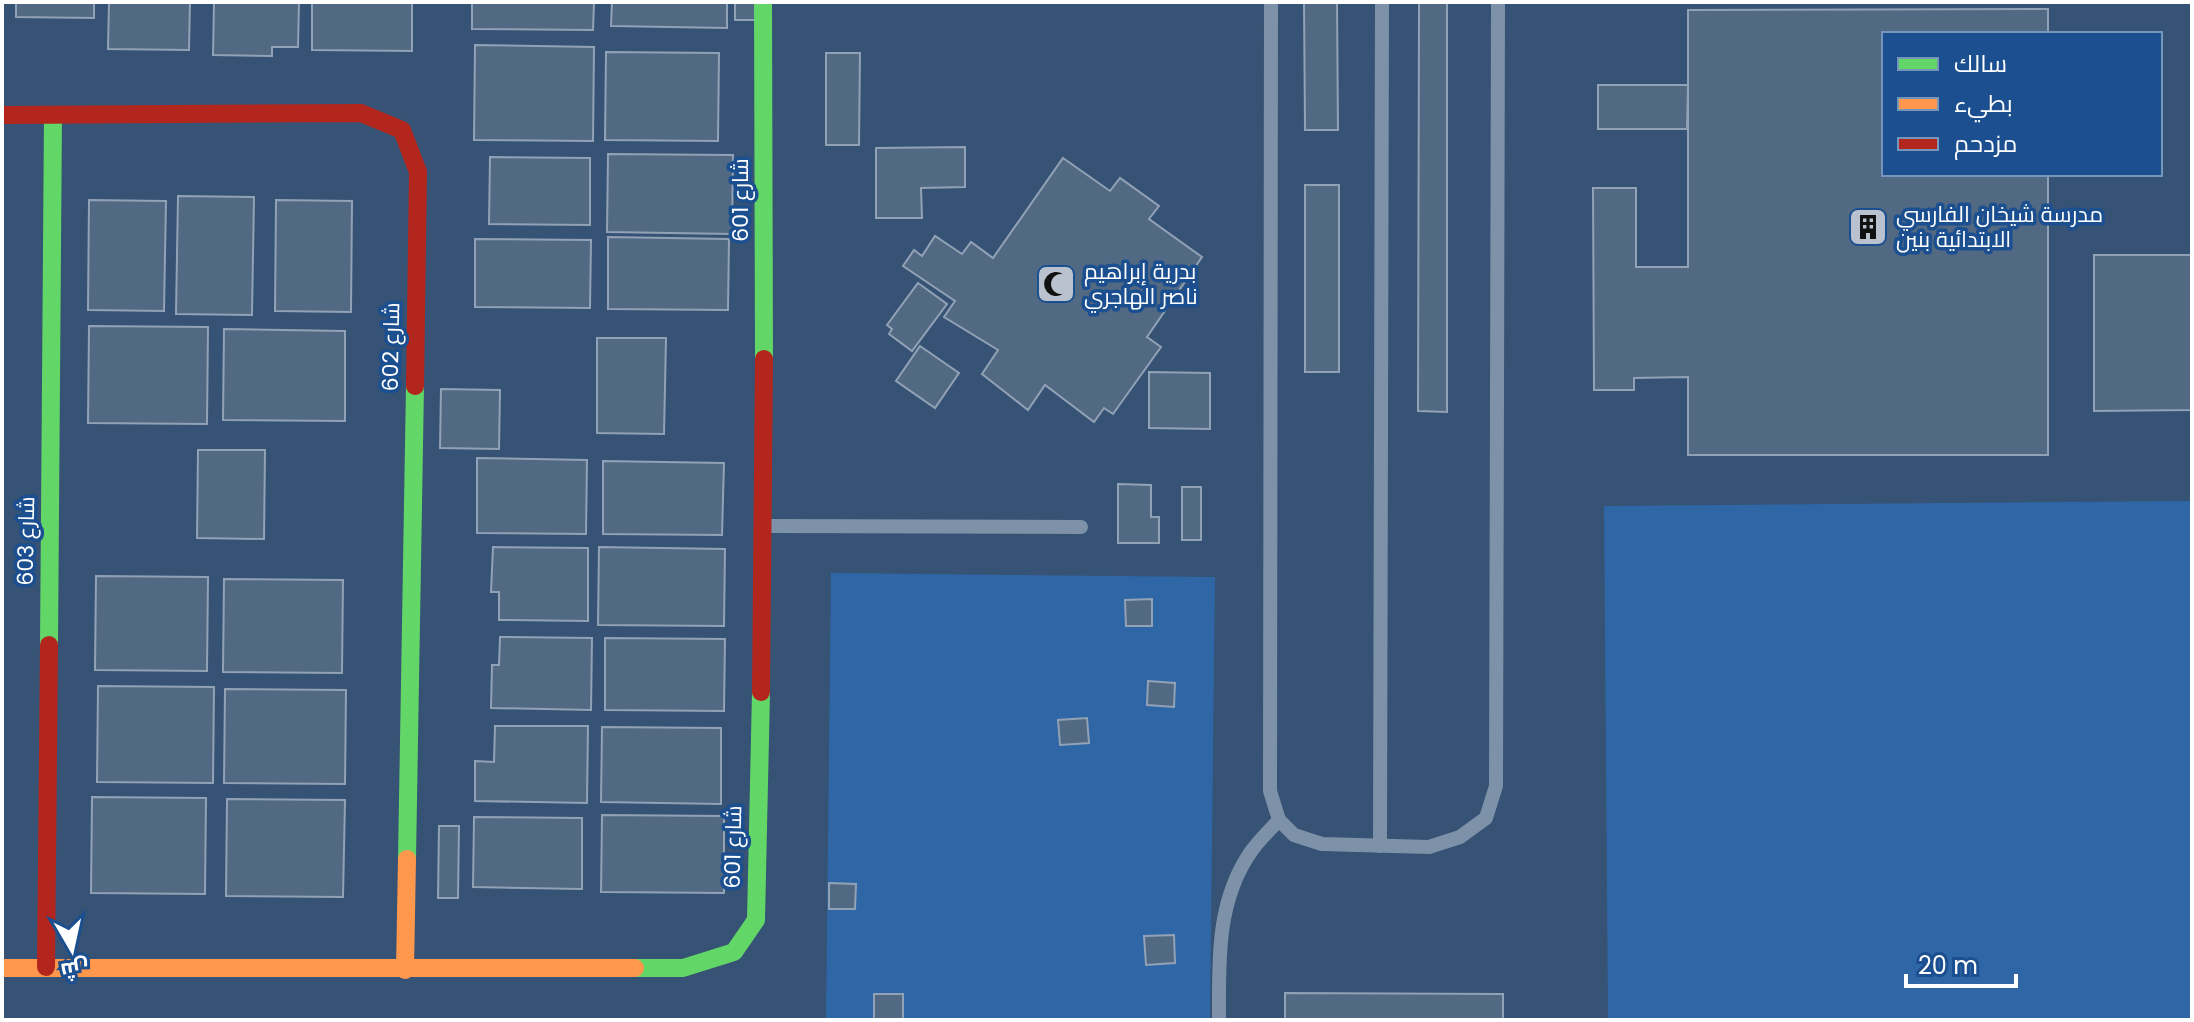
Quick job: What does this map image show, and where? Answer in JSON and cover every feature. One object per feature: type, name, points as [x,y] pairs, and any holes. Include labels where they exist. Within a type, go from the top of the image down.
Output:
[{"type":"street","name":"شارع 601","points":[[2,968],[683,968],[734,952],[756,920],[764,526],[763,2]]},
{"type":"street","name":"شارع 602","points":[[2,115],[361,113],[402,130],[418,172],[405,970]]},
{"type":"street","name":"شارع 603","points":[[46,967],[53,115]]},
{"type":"lane","points":[[1271,2],[1270,791],[1279,820],[1294,835],[1322,844],[1429,847],[1460,837],[1486,818],[1496,786],[1498,2]]},
{"type":"lane","points":[[1380,846],[1382,2]]},
{"type":"lane","points":[[764,526],[1081,527]]},
{"type":"lane","points":[[1219,1020],[1220,929],[1231,888],[1251,852],[1279,820]]},
{"type":"shaded area","points":[[2192,501],[2192,1020],[1608,1020],[1604,506]]},
{"type":"shaded area","points":[[831,573],[1215,577],[1210,1020],[826,1020]]},
{"type":"building","points":[[16,2],[94,2],[94,18],[16,17]]},
{"type":"building","points":[[109,2],[190,2],[189,50],[108,49]]},
{"type":"building","points":[[214,2],[299,2],[298,47],[272,47],[272,56],[213,55]]},
{"type":"building","points":[[312,2],[412,2],[412,51],[312,50]]},
{"type":"building","points":[[472,2],[594,2],[593,30],[472,29]]},
{"type":"building","points":[[612,2],[727,2],[727,28],[611,26]]},
{"type":"building","points":[[735,2],[758,2],[758,20],[735,20]]},
{"type":"building","points":[[1304,2],[1337,2],[1338,130],[1305,130]]},
{"type":"building","points":[[1419,2],[1447,2],[1447,412],[1418,411]]},
{"type":"building","name":"مدرسة شيخان الفارسي الابتدائية بنين","points":[[2048,9],[2048,32],[1882,32],[1882,176],[2048,176],[2048,455],[1688,455],[1688,377],[1634,378],[1634,390],[1594,390],[1593,188],[1636,188],[1636,267],[1688,267],[1688,10]]},
{"type":"building","points":[[475,45],[594,47],[593,141],[474,140]]},
{"type":"building","points":[[606,52],[719,53],[718,141],[605,140]]},
{"type":"building","points":[[826,53],[860,53],[859,145],[826,145]]},
{"type":"building","points":[[1598,85],[1688,85],[1687,129],[1598,129]]},
{"type":"building","points":[[965,147],[965,187],[921,188],[922,218],[876,218],[876,148]]},
{"type":"building","points":[[608,154],[733,155],[732,234],[607,232]]},
{"type":"building","points":[[490,157],[590,158],[590,225],[489,224]]},
{"type":"building","name":"بدرية إبراهيم ناصر الهاجري","points":[[1063,158],[1110,191],[1120,178],[1159,206],[1149,219],[1202,257],[1147,337],[1161,347],[1113,414],[1104,408],[1094,422],[1045,385],[1028,410],[982,374],[998,350],[944,317],[955,301],[903,266],[914,250],[922,256],[935,236],[962,254],[971,242],[993,258]]},
{"type":"building","points":[[1305,185],[1339,185],[1339,372],[1305,372]]},
{"type":"building","points":[[178,196],[254,197],[252,315],[176,314]]},
{"type":"building","points":[[89,200],[166,201],[164,311],[88,310]]},
{"type":"building","points":[[276,200],[352,201],[351,312],[275,311]]},
{"type":"building","points":[[608,237],[729,239],[728,310],[608,309]]},
{"type":"building","points":[[475,239],[591,240],[590,308],[475,307]]},
{"type":"building","points":[[2094,255],[2192,255],[2192,410],[2094,411]]},
{"type":"building","points":[[918,283],[947,304],[912,351],[889,334],[892,329],[887,325]]},
{"type":"building","points":[[89,326],[208,327],[207,424],[88,423]]},
{"type":"building","points":[[224,329],[345,331],[345,421],[223,420]]},
{"type":"building","points":[[597,338],[666,338],[664,434],[597,433]]},
{"type":"building","points":[[920,346],[959,373],[935,408],[896,381]]},
{"type":"building","points":[[1149,372],[1210,373],[1210,429],[1149,428]]},
{"type":"building","points":[[441,389],[500,390],[499,449],[440,448]]},
{"type":"building","points":[[198,450],[265,450],[264,539],[197,538]]},
{"type":"building","points":[[477,458],[587,460],[586,534],[477,533]]},
{"type":"building","points":[[603,461],[724,463],[722,535],[603,534]]},
{"type":"building","points":[[1118,484],[1151,485],[1151,517],[1159,517],[1159,543],[1118,543]]},
{"type":"building","points":[[1182,487],[1201,487],[1201,540],[1182,540]]},
{"type":"building","points":[[493,547],[588,548],[588,621],[499,620],[499,592],[491,592]]},
{"type":"building","points":[[599,547],[725,549],[724,626],[598,625]]},
{"type":"building","points":[[96,576],[208,577],[207,671],[95,670]]},
{"type":"building","points":[[224,579],[343,580],[342,673],[223,672]]},
{"type":"building","points":[[1152,599],[1152,626],[1126,626],[1125,600]]},
{"type":"building","points":[[500,637],[592,638],[591,710],[491,708],[492,665],[499,665]]},
{"type":"building","points":[[605,638],[725,639],[724,711],[605,710]]},
{"type":"building","points":[[1148,681],[1175,683],[1174,707],[1147,705]]},
{"type":"building","points":[[98,686],[214,687],[213,783],[97,782]]},
{"type":"building","points":[[225,689],[346,690],[345,784],[224,783]]},
{"type":"building","points":[[1087,718],[1089,743],[1060,745],[1058,720]]},
{"type":"building","points":[[495,726],[588,726],[587,803],[475,801],[475,761],[494,762]]},
{"type":"building","points":[[602,727],[721,728],[721,804],[601,802]]},
{"type":"building","points":[[92,797],[206,798],[205,894],[91,893]]},
{"type":"building","points":[[227,799],[345,800],[343,897],[226,896]]},
{"type":"building","points":[[602,815],[724,816],[724,893],[601,892]]},
{"type":"building","points":[[474,817],[582,818],[582,889],[473,887]]},
{"type":"building","points":[[439,826],[459,826],[458,898],[438,898]]},
{"type":"building","points":[[829,883],[856,884],[855,909],[829,909]]},
{"type":"building","points":[[1174,935],[1175,963],[1146,965],[1144,936]]},
{"type":"building","points":[[1285,993],[1503,994],[1503,1020],[1285,1020]]},
{"type":"building","points":[[874,994],[903,994],[903,1020],[874,1020]]},
{"type":"traffic: fast","points":[[763,2],[764,359]]},
{"type":"traffic: fast","points":[[49,645],[53,115]]},
{"type":"traffic: fast","points":[[407,859],[415,386]]},
{"type":"traffic: fast","points":[[635,968],[683,968],[734,952],[756,920],[761,692]]},
{"type":"traffic: slow","points":[[405,970],[407,859]]},
{"type":"traffic: slow","points":[[2,968],[635,968]]},
{"type":"traffic: jam","points":[[2,115],[361,113],[402,130],[418,172],[415,386]]},
{"type":"traffic: jam","points":[[761,692],[764,359]]},
{"type":"traffic: jam","points":[[46,967],[49,645]]},
{"type":"place","name":"مدرسة شيخان الفارسي الابتدائية بنين","points":[[1868,227]]},
{"type":"place","name":"بدرية إبراهيم ناصر الهاجري","points":[[1056,284]]}]
